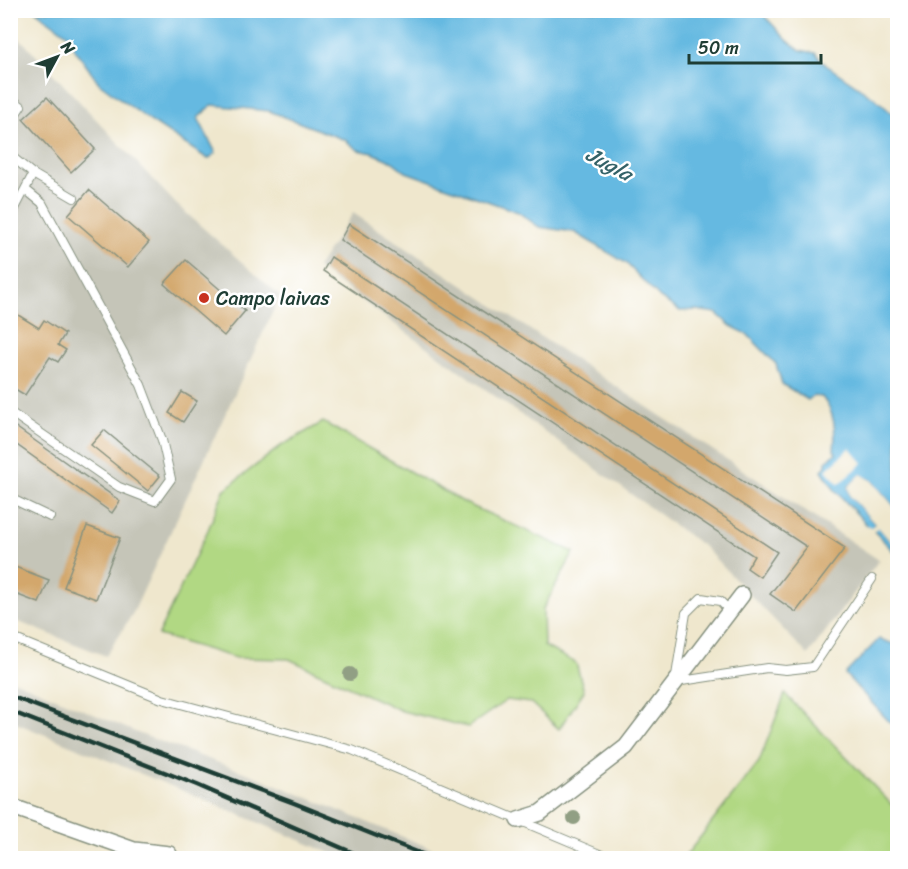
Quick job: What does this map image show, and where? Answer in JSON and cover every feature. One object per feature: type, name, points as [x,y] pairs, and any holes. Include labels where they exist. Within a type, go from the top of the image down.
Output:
[{"type":"street","points":[[518,820],[540,813],[626,747],[742,595]]},
{"type":"street","points":[[10,806],[135,854],[169,854]]},
{"type":"lane","points":[[10,98],[21,106],[10,122]]},
{"type":"lane","points":[[10,155],[33,174],[74,198]]},
{"type":"lane","points":[[10,218],[33,174]]},
{"type":"lane","points":[[10,412],[119,487],[155,501],[171,479],[162,440],[141,385],[42,203],[26,190]]},
{"type":"lane","points":[[10,498],[50,517]]},
{"type":"lane","points":[[729,610],[720,601],[701,598],[686,613],[675,682],[767,668],[786,670],[813,667],[872,579]]},
{"type":"lane","points":[[10,637],[162,699],[352,750],[609,858]]},
{"type":"shaded area","points":[[10,28],[176,204],[280,296],[133,613],[106,656],[11,619]]},
{"type":"shaded area","points":[[353,213],[879,560],[808,655],[703,546],[317,268]]},
{"type":"shaded area","points":[[11,679],[140,734],[260,778],[454,858],[342,858],[11,721]]},
{"type":"green space","points":[[323,422],[467,504],[574,552],[543,609],[544,646],[576,663],[584,691],[559,729],[531,703],[507,700],[468,727],[402,711],[289,659],[236,658],[158,635],[208,530],[224,490],[281,446]]},
{"type":"green space","points":[[785,694],[897,810],[897,858],[684,858],[759,762]]},
{"type":"water","name":"Jugla","points":[[759,10],[787,40],[800,50],[815,53],[826,65],[876,99],[897,118],[897,510],[871,480],[861,475],[848,487],[850,496],[875,524],[871,528],[834,489],[822,470],[826,466],[826,461],[836,453],[834,450],[834,422],[830,409],[822,397],[813,396],[808,400],[782,384],[776,364],[747,334],[731,326],[716,313],[696,310],[680,311],[660,298],[626,263],[574,232],[539,227],[518,212],[406,172],[393,162],[373,153],[358,150],[345,140],[269,111],[212,105],[198,118],[216,153],[208,159],[150,121],[99,83],[73,47],[75,40],[36,11]]},
{"type":"water","points":[[877,526],[897,549],[897,555],[873,530]]},
{"type":"water","points":[[879,639],[897,645],[897,730],[845,674]]},
{"type":"pier","points":[[850,448],[863,463],[839,484],[826,470]]},
{"type":"pier","points":[[861,474],[871,480],[897,510],[897,513],[869,482],[862,478],[851,488],[853,494],[898,545],[897,549],[878,527],[872,533],[865,527],[875,524],[850,496],[848,487]]},
{"type":"building","points":[[47,97],[95,149],[71,172],[23,119]]},
{"type":"building","points":[[89,190],[149,242],[128,267],[68,215]]},
{"type":"building","points":[[349,224],[845,548],[796,612],[770,594],[807,547],[340,240]]},
{"type":"building","points":[[331,257],[777,552],[760,577],[747,568],[754,556],[323,271]]},
{"type":"building","name":"Campo laivas","points":[[186,260],[245,311],[224,336],[164,284]]},
{"type":"building","points":[[10,310],[39,328],[44,320],[65,334],[58,345],[66,350],[58,362],[50,357],[25,395],[10,386]]},
{"type":"building","points":[[182,392],[197,401],[183,422],[169,413]]},
{"type":"building","points":[[10,423],[120,501],[112,513],[10,440]]},
{"type":"building","points":[[104,430],[160,476],[148,491],[91,445]]},
{"type":"building","points":[[87,526],[120,538],[96,599],[64,587]]},
{"type":"building","points":[[10,565],[49,580],[39,603],[10,592]]},
{"type":"railway","points":[[10,696],[294,803],[432,858]]},
{"type":"railway","points":[[10,711],[197,785],[365,858]]},
{"type":"place","name":"Campo laivas","points":[[204,298]]}]
